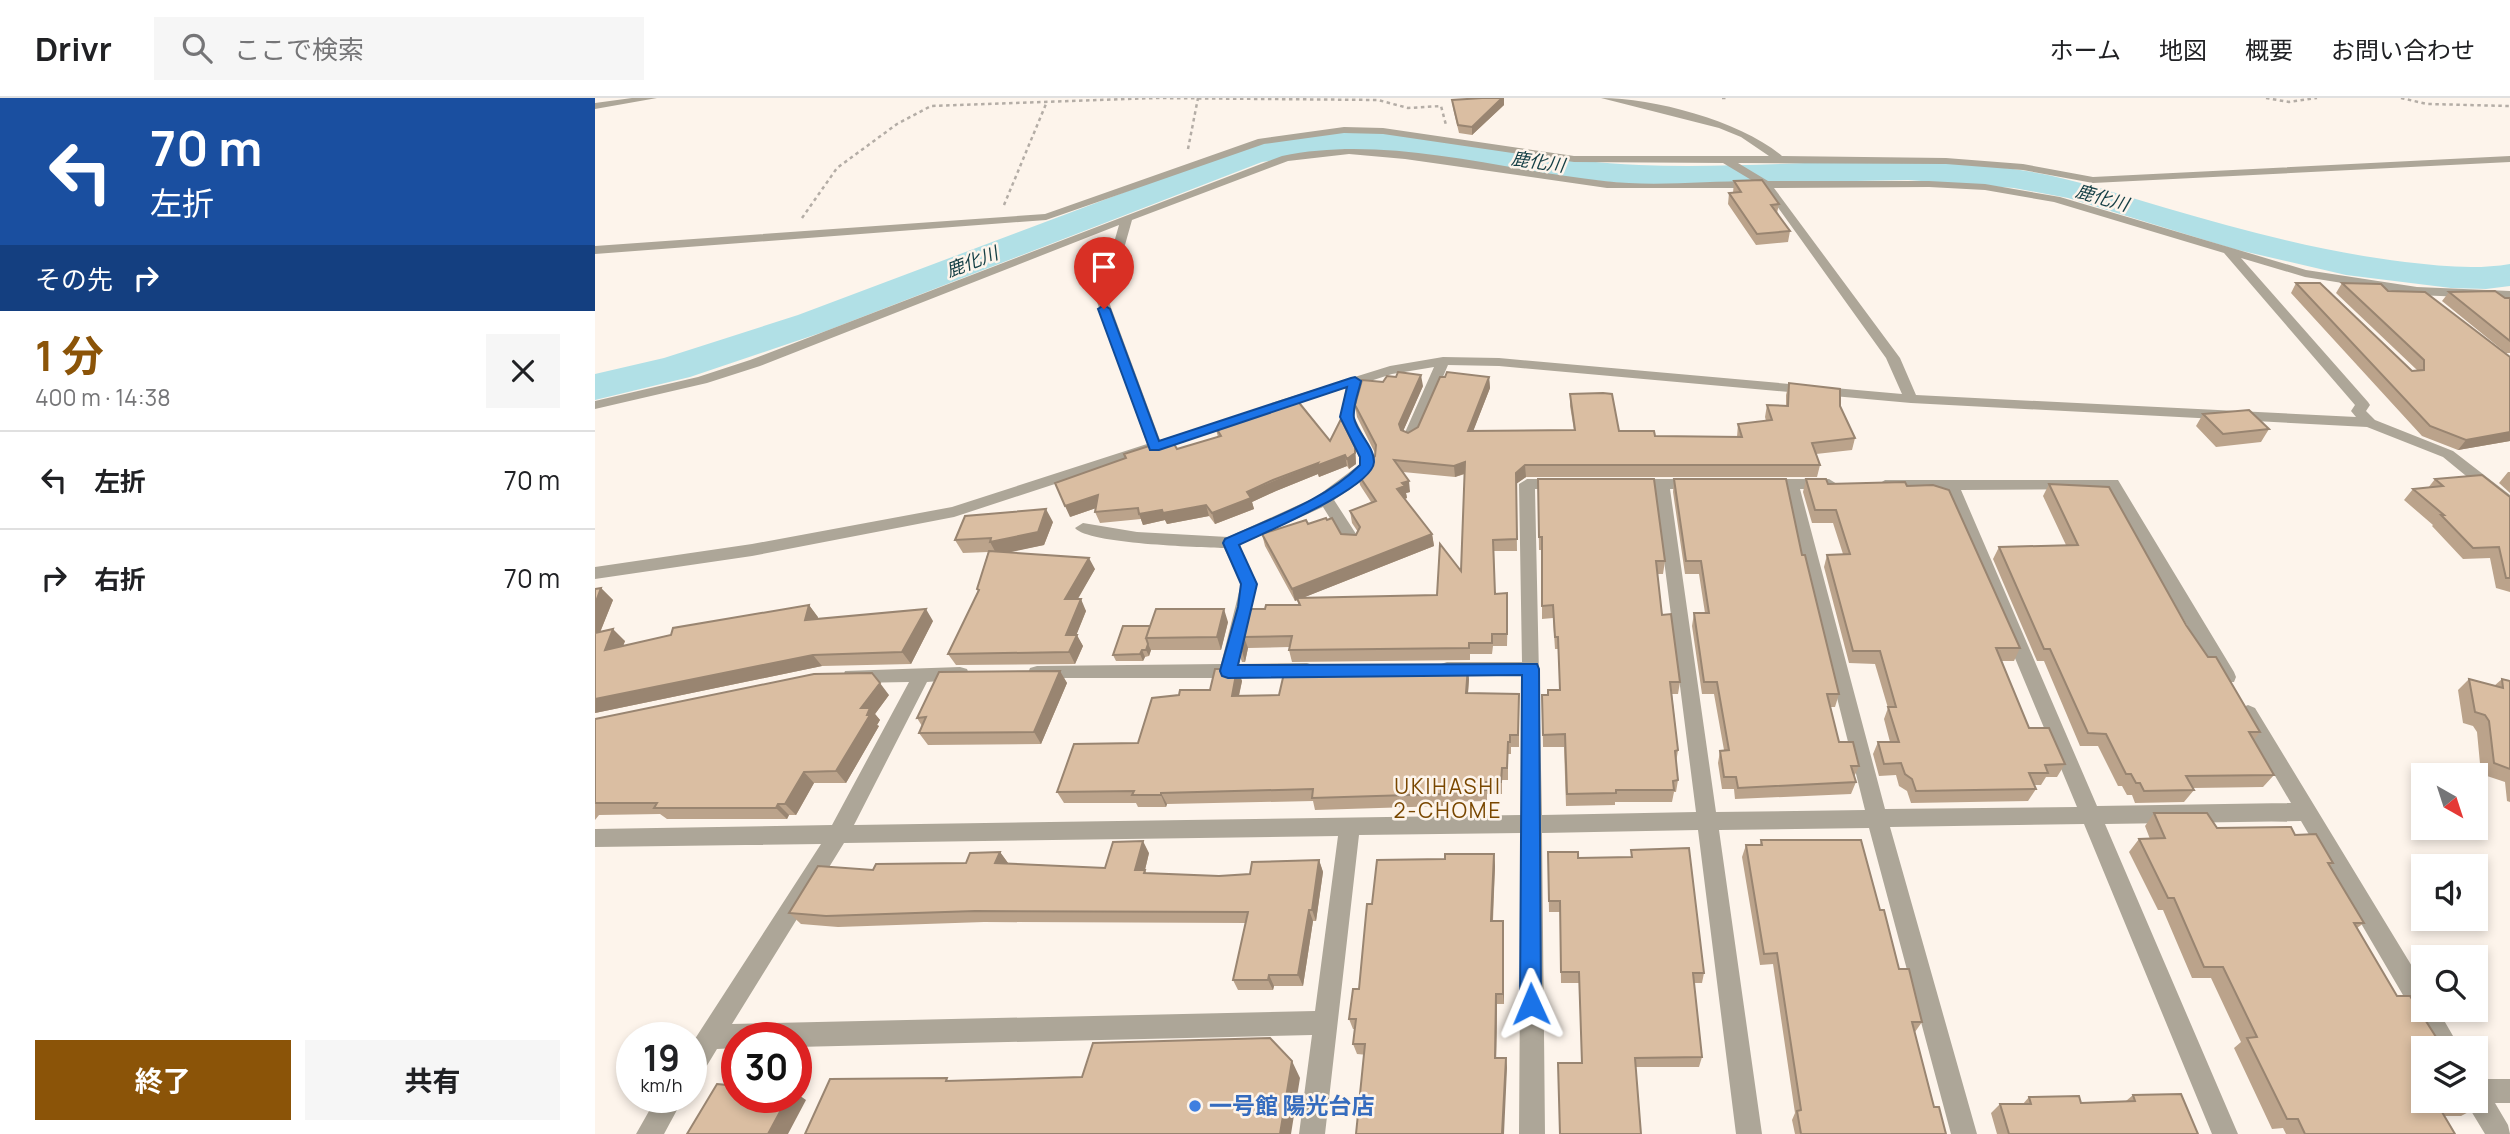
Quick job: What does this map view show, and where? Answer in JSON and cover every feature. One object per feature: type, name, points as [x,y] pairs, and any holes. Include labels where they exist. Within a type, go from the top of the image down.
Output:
[{"type":"street","points":[[595,106],[652,98]]},
{"type":"street","points":[[1606,98],[1735,130],[1759,142],[1779,159]]},
{"type":"street","points":[[595,250],[996,222],[1058,214],[1262,141],[1301,134],[1383,131],[1574,159],[1642,163],[1779,159],[1986,163],[2092,180],[2510,159]]},
{"type":"street","points":[[595,405],[702,380],[755,363],[1270,163],[1315,153],[1340,151],[1405,156],[1607,185],[1929,184],[2006,189],[2083,206],[2305,273],[2417,291],[2510,295]]},
{"type":"street","points":[[1729,162],[1767,185],[1893,358],[1911,399]]},
{"type":"street","points":[[1127,218],[1103,302],[1155,447]]},
{"type":"street","points":[[2228,250],[2363,405],[2358,411],[2370,423]]},
{"type":"street","points":[[2305,273],[2324,291]]},
{"type":"street","points":[[2417,291],[2439,308]]},
{"type":"street","points":[[1410,437],[1443,361]]},
{"type":"street","points":[[595,573],[765,547],[954,512],[1390,370],[1443,361],[1499,362],[1911,399],[2370,423],[2448,454],[2510,503]]},
{"type":"street","points":[[1083,528],[1137,538],[1230,543],[1325,498],[1348,484],[1367,466],[1367,457],[1347,417],[1355,381]]},
{"type":"street","points":[[1532,1134],[1529,823],[1531,669],[1527,485],[1581,484]]},
{"type":"street","points":[[1622,484],[1714,484]]},
{"type":"street","points":[[1662,484],[1749,1134]]},
{"type":"street","points":[[1753,484],[1845,484]]},
{"type":"street","points":[[1791,484],[1877,818],[1964,1134]]},
{"type":"street","points":[[1871,485],[2113,484],[2411,987]]},
{"type":"street","points":[[1951,485],[2225,1134]]},
{"type":"street","points":[[1325,498],[1353,540]]},
{"type":"street","points":[[1228,671],[1249,584],[1230,543]]},
{"type":"street","points":[[1434,670],[1531,669]]},
{"type":"street","points":[[1019,673],[1324,670]]},
{"type":"street","points":[[707,1043],[839,833],[922,674]]},
{"type":"street","points":[[835,676],[977,674]]},
{"type":"street","points":[[595,838],[2308,813]]},
{"type":"street","points":[[1312,1134],[1350,827]]},
{"type":"street","points":[[711,1037],[1325,1023]]},
{"type":"street","points":[[2488,1092],[2510,1091]]},
{"type":"street","points":[[649,1134],[662,1113]]},
{"type":"street","points":[[2487,1113],[2499,1134]]},
{"type":"path","points":[[1185,167],[1198,98]]},
{"type":"path","points":[[791,236],[824,183],[837,169],[897,124],[931,106],[994,102],[1047,104],[1198,98],[1378,100],[1408,108],[1441,107],[1451,139]]},
{"type":"path","points":[[1722,98],[1728,98]]},
{"type":"path","points":[[2266,98],[2289,102],[2317,98]]},
{"type":"path","points":[[2401,98],[2427,104],[2510,107]]},
{"type":"path","points":[[996,222],[1047,104]]},
{"type":"building","points":[[1502,98],[1472,127],[1458,125],[1452,100]]},
{"type":"building","points":[[1762,180],[1779,204],[1771,205],[1790,231],[1757,234],[1729,193],[1741,192],[1734,181]]},
{"type":"building","points":[[2296,283],[2320,283],[2412,371],[2424,370],[2424,360],[2342,283],[2381,284],[2388,291],[2425,292],[2510,357],[2510,432],[2466,440],[2430,426]]},
{"type":"building","points":[[2495,291],[2505,298],[2510,298],[2510,341],[2449,292]]},
{"type":"building","points":[[1398,372],[1421,375],[1399,424],[1401,430],[1408,433],[1418,427],[1440,377],[1445,377],[1447,372],[1489,377],[1468,431],[1575,430],[1570,394],[1603,393],[1612,394],[1619,431],[1654,431],[1655,436],[1742,437],[1738,424],[1772,420],[1767,405],[1788,406],[1789,383],[1840,389],[1840,406],[1855,438],[1812,443],[1820,465],[1525,465],[1516,473],[1517,539],[1493,540],[1495,594],[1507,593],[1507,634],[1492,634],[1492,643],[1469,643],[1469,648],[1289,650],[1292,636],[1244,637],[1242,651],[1238,651],[1248,611],[1252,609],[1265,609],[1266,605],[1300,605],[1297,598],[1437,595],[1440,544],[1461,571],[1465,462],[1454,466],[1394,460],[1409,481],[1402,483],[1405,486],[1397,489],[1432,534],[1292,589],[1262,534],[1306,520],[1308,524],[1332,518],[1341,534],[1356,535],[1360,527],[1350,511],[1376,501],[1358,474],[1375,456],[1376,445],[1355,405],[1362,380],[1383,382],[1387,376],[1396,377]]},
{"type":"building","points":[[1296,399],[1330,441],[1341,419],[1355,447],[1355,453],[1347,459],[1345,455],[1273,480],[1247,492],[1251,498],[1212,513],[1206,505],[1163,513],[1162,510],[1139,514],[1138,508],[1095,512],[1098,495],[1065,506],[1055,483],[1126,458],[1124,454],[1171,439],[1177,449],[1221,436],[1215,426]]},
{"type":"building","points":[[2249,410],[2269,429],[2223,434],[2203,414]]},
{"type":"building","points":[[2482,475],[2510,497],[2510,578],[2506,578],[2499,547],[2473,548],[2441,515],[2444,515],[2413,489],[2443,486],[2435,479]]},
{"type":"building","points":[[1538,479],[1654,479],[1665,561],[1656,561],[1662,615],[1671,614],[1680,682],[1670,682],[1678,750],[1675,751],[1678,780],[1673,781],[1674,790],[1616,790],[1616,793],[1567,794],[1565,734],[1543,735],[1542,695],[1548,695],[1548,690],[1560,690],[1558,637],[1555,637],[1553,605],[1542,606],[1542,537],[1539,537]]},
{"type":"building","points":[[1674,479],[1786,479],[1802,555],[1805,555],[1839,694],[1827,694],[1839,742],[1853,742],[1859,766],[1851,766],[1856,782],[1738,788],[1736,777],[1724,777],[1720,751],[1729,750],[1717,682],[1704,682],[1694,613],[1709,613],[1701,561],[1686,561]]},
{"type":"building","points":[[1806,479],[1826,479],[1828,484],[1905,482],[1907,486],[1933,485],[1949,490],[2020,648],[1996,648],[2029,728],[2049,728],[2065,764],[2045,765],[2048,773],[2029,773],[2036,789],[1916,791],[1912,779],[1905,774],[1901,763],[1884,764],[1878,742],[1899,742],[1888,707],[1896,707],[1880,651],[1853,651],[1827,555],[1850,554],[1836,510],[1815,510]]},
{"type":"building","points":[[2049,484],[2109,487],[2186,625],[2208,657],[2216,657],[2260,732],[2249,732],[2274,775],[2186,776],[2194,790],[2144,791],[2131,774],[2126,774],[2106,734],[2088,733],[2050,649],[2044,649],[1999,547],[2078,545]]},
{"type":"building","points":[[1046,509],[1038,532],[990,542],[991,538],[955,540],[965,516]]},
{"type":"building","points":[[989,551],[1089,558],[1065,599],[1081,599],[1066,635],[1077,635],[1069,652],[948,654],[979,590],[977,589]]},
{"type":"building","points":[[601,588],[595,604],[595,589]]},
{"type":"building","points":[[809,605],[805,620],[926,609],[902,652],[813,655],[595,699],[595,633],[613,629],[605,650],[671,635],[673,628]]},
{"type":"building","points":[[1156,609],[1224,609],[1217,637],[1146,638]]},
{"type":"building","points":[[1123,626],[1150,626],[1146,650],[1142,650],[1140,654],[1113,655]]},
{"type":"building","points":[[1468,667],[1466,693],[1519,694],[1518,735],[1510,735],[1507,768],[1502,768],[1501,782],[1486,782],[1486,790],[1312,798],[1313,789],[1161,795],[1132,795],[1134,791],[1057,792],[1074,744],[1138,743],[1152,698],[1179,695],[1180,690],[1210,690],[1215,669],[1237,669],[1232,696],[1279,695],[1285,669]]},
{"type":"building","points":[[1060,671],[1034,732],[919,733],[926,717],[917,718],[939,672]]},
{"type":"building","points":[[872,673],[880,683],[861,708],[870,708],[867,715],[870,715],[836,771],[804,772],[785,804],[778,804],[776,808],[654,808],[657,803],[595,803],[595,719],[814,674]]},
{"type":"building","points":[[2469,679],[2503,688],[2502,679],[2510,681],[2510,769],[2494,763],[2489,721],[2485,715],[2475,712]]},
{"type":"building","points":[[2154,813],[2207,813],[2217,828],[2291,827],[2295,835],[2316,834],[2333,863],[2328,863],[2364,923],[2354,923],[2397,996],[2411,998],[2411,1022],[2426,1022],[2435,1036],[2411,1036],[2411,1113],[2443,1113],[2455,1134],[2305,1134],[2298,1119],[2287,1119],[2247,1038],[2257,1037],[2223,967],[2204,967],[2174,898],[2168,898],[2139,839],[2165,838]]},
{"type":"building","points":[[1761,840],[1861,840],[1880,910],[1884,910],[1899,969],[1909,969],[1922,1022],[1912,1022],[1934,1107],[1939,1107],[1946,1134],[1801,1134],[1797,1111],[1801,1110],[1777,953],[1764,954],[1746,845],[1762,845]]},
{"type":"building","points":[[1143,841],[1135,870],[1145,870],[1144,873],[1219,876],[1250,874],[1252,862],[1319,860],[1298,975],[1269,975],[1268,980],[1233,980],[1248,912],[975,911],[826,916],[789,913],[818,866],[873,870],[876,864],[966,863],[970,853],[1000,852],[995,863],[1105,868],[1113,842]]},
{"type":"building","points":[[1689,848],[1704,973],[1693,973],[1702,1057],[1635,1058],[1641,1134],[1560,1134],[1558,1063],[1582,1063],[1579,972],[1561,972],[1560,901],[1549,901],[1548,852],[1578,852],[1578,858],[1632,857],[1631,850]]},
{"type":"building","points":[[1445,854],[1494,854],[1491,921],[1503,921],[1503,994],[1496,994],[1495,1058],[1506,1058],[1502,1134],[1356,1134],[1365,1044],[1353,1044],[1356,1019],[1349,1019],[1353,989],[1359,989],[1367,904],[1372,904],[1377,860],[1445,859]]},
{"type":"building","points":[[1270,1038],[1292,1061],[1280,1134],[805,1134],[830,1079],[947,1078],[946,1081],[1082,1077],[1093,1043]]},
{"type":"building","points":[[717,1084],[721,1084],[721,1113],[779,1113],[768,1134],[687,1134],[700,1113],[707,1113],[707,1101]]},
{"type":"building","points":[[2181,1094],[2198,1134],[2009,1134],[2000,1104],[2031,1104],[2029,1097],[2079,1096],[2081,1103],[2135,1101],[2133,1095]]},
{"type":"waterway","name":"鹿化川","points":[[595,387],[676,368],[812,323],[1253,155],[1306,144],[1346,140],[1430,146],[1570,169],[1640,175],[1908,171],[2014,178],[2077,190],[2147,213],[2313,258],[2380,270],[2474,279],[2510,275]]},
{"type":"place","name":"一号館 陽光台店","points":[[1195,1106]]},
{"type":"district","name":"UKIHASHI 2-CHOME","points":[[1448,799]]},
{"type":"route","points":[[1104,309],[1155,447],[1355,381],[1347,417],[1367,457],[1367,466],[1348,484],[1325,498],[1230,543],[1249,584],[1228,671],[1531,669],[1531,1004]]}]
